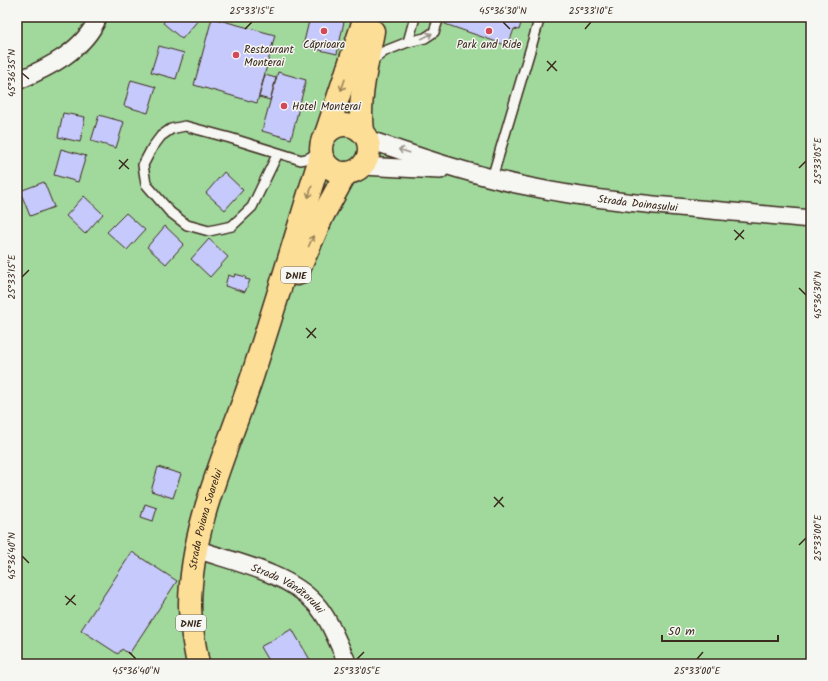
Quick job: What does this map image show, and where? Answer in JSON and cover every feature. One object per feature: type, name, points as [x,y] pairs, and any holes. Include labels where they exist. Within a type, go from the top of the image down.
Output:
[{"type":"main road","name":"Strada Poiana Soarelui","points":[[198,664],[192,637],[190,604],[191,581],[196,549],[213,487],[251,380],[323,146],[365,17]]},
{"type":"main road","name":"DN1E","points":[[354,169],[368,153],[360,106],[376,17]]},
{"type":"main road","points":[[354,169],[333,169],[327,165],[323,146],[340,126],[355,128],[364,136]]},
{"type":"main road","name":"Strada Poiana Soarelui","points":[[251,380],[322,215],[354,169]]},
{"type":"street","points":[[17,80],[33,74],[70,53],[94,27],[98,17]]},
{"type":"street","name":"Strada Doinașului","points":[[364,136],[468,172],[527,186],[629,202],[811,219]]},
{"type":"street","name":"Strada Doinașului","points":[[354,169],[468,172]]},
{"type":"street","name":"Strada Vânătorului","points":[[196,549],[280,578],[300,590],[315,603],[327,620],[348,664]]},
{"type":"lane","points":[[367,64],[385,51],[408,42],[426,38],[434,32],[439,17]]},
{"type":"lane","points":[[492,178],[540,17]]},
{"type":"lane","points":[[408,42],[412,20]]},
{"type":"lane","points":[[278,153],[252,207],[232,226],[209,231],[187,225],[170,212],[146,184],[143,165],[152,148],[161,136],[171,129],[185,126],[278,153],[301,160],[309,158],[323,146]]},
{"type":"green space","points":[[17,17],[811,17],[811,664],[17,664]]},
{"type":"building","points":[[167,17],[200,18],[182,39],[163,23]]},
{"type":"building","name":"Căprioara","points":[[310,17],[345,17],[337,54],[303,46]]},
{"type":"building","name":"Park and Ride","points":[[448,17],[523,17],[519,30],[514,29],[508,46],[445,24]]},
{"type":"building","name":"Restaurant Monterai","points":[[212,18],[275,35],[257,103],[194,85]]},
{"type":"building","points":[[159,46],[184,53],[176,79],[151,72]]},
{"type":"building","name":"Hotel Monterai","points":[[278,72],[306,80],[291,139],[262,131]]},
{"type":"building","points":[[265,75],[276,78],[270,100],[259,97]]},
{"type":"building","points":[[131,80],[156,87],[148,113],[124,106]]},
{"type":"building","points":[[63,113],[85,117],[80,142],[58,137]]},
{"type":"building","points":[[99,115],[124,122],[116,148],[91,141]]},
{"type":"building","points":[[61,149],[86,156],[78,182],[54,175]]},
{"type":"building","points":[[224,172],[243,190],[225,210],[206,193]]},
{"type":"building","points":[[44,182],[54,207],[30,216],[20,191]]},
{"type":"building","points":[[84,196],[103,214],[85,234],[66,216]]},
{"type":"building","points":[[126,213],[145,230],[127,250],[107,232]]},
{"type":"building","points":[[165,226],[184,244],[166,264],[147,247]]},
{"type":"building","points":[[209,239],[228,257],[210,277],[191,259]]},
{"type":"building","points":[[235,274],[246,277],[245,279],[250,280],[245,292],[225,286],[228,275],[234,277]]},
{"type":"building","points":[[158,467],[181,474],[173,498],[151,491]]},
{"type":"building","points":[[145,504],[157,508],[153,521],[141,517]]},
{"type":"building","points":[[132,552],[177,581],[129,654],[122,649],[118,654],[81,630]]},
{"type":"building","points":[[292,629],[312,663],[270,664],[260,647]]},
{"type":"place","name":"Căprioara","points":[[324,31]]},
{"type":"place","name":"Park and Ride","points":[[489,31]]},
{"type":"place","name":"Restaurant Monterai","points":[[236,55]]},
{"type":"place","name":"Hotel Monterai","points":[[284,106]]}]
